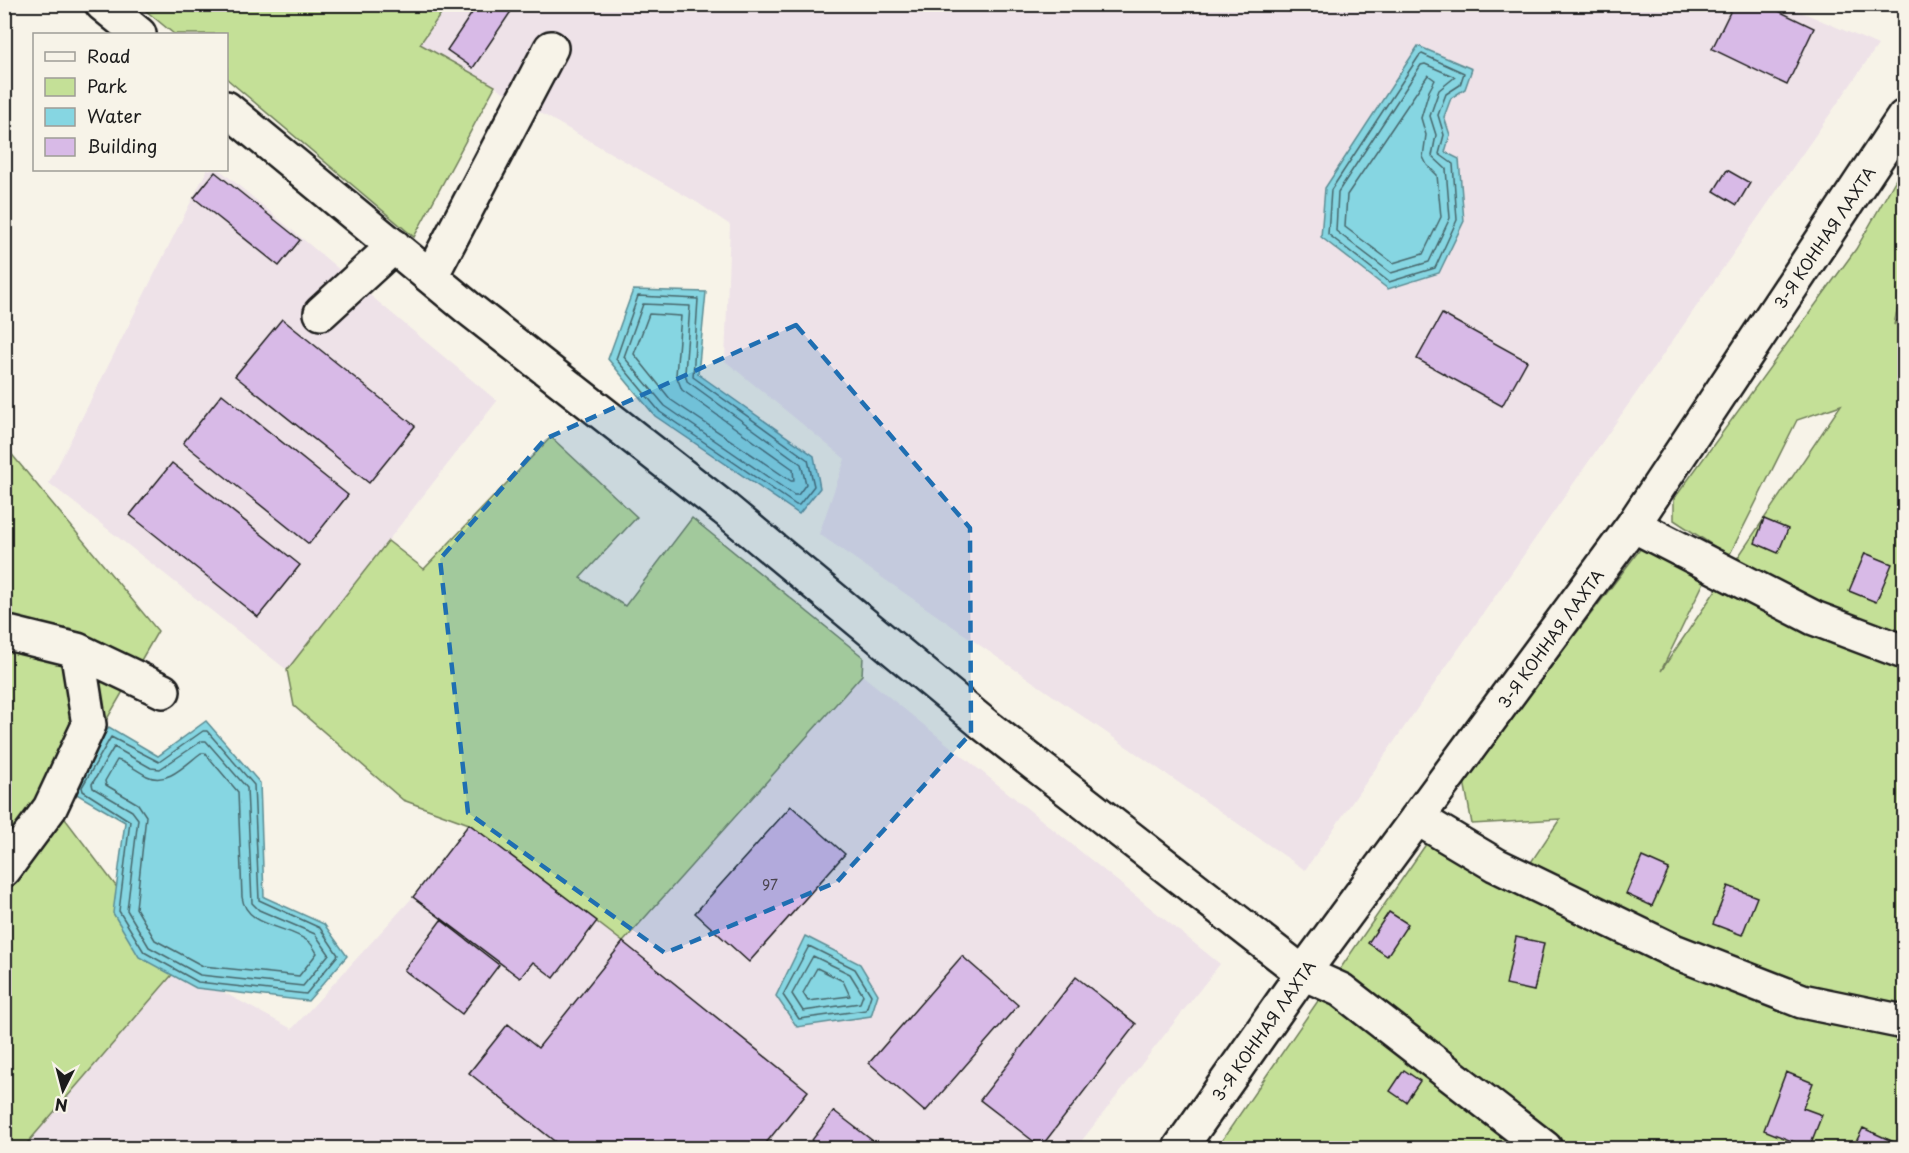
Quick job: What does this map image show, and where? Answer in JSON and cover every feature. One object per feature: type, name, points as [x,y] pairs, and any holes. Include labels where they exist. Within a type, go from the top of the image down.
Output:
[{"type":"street","points":[[102,4],[138,33]]},
{"type":"street","points":[[431,276],[552,48]]},
{"type":"street","points":[[228,110],[431,276],[725,509],[985,725],[1303,973],[1341,990],[1545,1149]]},
{"type":"street","name":"3-Я КОННАЯ ЛАХТА","points":[[1180,1149],[1303,973],[1633,525],[1905,117]]},
{"type":"street","points":[[321,313],[394,246]]},
{"type":"street","points":[[1633,525],[1814,618],[1905,652]]},
{"type":"street","points":[[4,632],[77,650],[163,691]]},
{"type":"street","points":[[4,870],[50,808],[89,725],[77,650]]},
{"type":"street","points":[[1417,818],[1496,865],[1676,952],[1802,1001],[1905,1022]]},
{"type":"highlighted area","points":[[796,325],[970,528],[971,733],[837,882],[665,953],[468,813],[440,559],[545,439]]},
{"type":"shaded area","points":[[447,4],[1783,4],[1878,45],[1305,870],[819,534],[845,459],[725,361],[730,225],[698,203],[420,44]]},
{"type":"shaded area","points":[[206,171],[221,171],[497,401],[287,670],[49,483]]},
{"type":"shaded area","points":[[862,675],[1220,964],[1076,1148],[23,1148],[178,968],[292,1029],[413,897],[469,824],[623,942]]},
{"type":"green space","points":[[139,5],[447,5],[420,44],[495,86],[414,237],[228,80],[228,33],[173,33]]},
{"type":"green space","points":[[1904,165],[1904,277],[1894,325],[1904,311],[1904,1148],[1227,1148],[1220,1143],[1431,837],[1515,886],[1560,819],[1472,824],[1464,781],[1644,544],[1704,582],[1661,671],[1841,405],[1797,420],[1729,556],[1674,520],[1674,499],[1856,249]]},
{"type":"green space","points":[[551,437],[637,517],[580,578],[625,606],[692,518],[863,657],[862,675],[623,942],[469,824],[403,800],[294,706],[287,670],[388,541],[424,569]]},
{"type":"green space","points":[[4,445],[158,631],[56,807],[178,968],[23,1148],[4,1148]]},
{"type":"water","points":[[1418,46],[1472,69],[1465,89],[1451,98],[1444,117],[1450,135],[1445,152],[1459,159],[1464,221],[1439,273],[1388,289],[1321,237],[1325,188]]},
{"type":"water","points":[[633,290],[706,292],[698,374],[814,456],[820,488],[799,514],[655,416],[608,359]]},
{"type":"water","points":[[206,721],[260,783],[264,897],[324,924],[347,956],[308,1001],[196,988],[139,957],[113,913],[125,822],[73,792],[109,727],[158,756]]},
{"type":"water","points":[[805,936],[860,964],[878,994],[871,1016],[797,1027],[776,996]]},
{"type":"building","points":[[478,4],[516,4],[473,68],[447,50]]},
{"type":"building","points":[[1734,4],[1764,4],[1814,28],[1787,85],[1712,49]]},
{"type":"building","points":[[1727,170],[1750,183],[1737,205],[1714,191]]},
{"type":"building","points":[[215,172],[300,240],[279,266],[194,198]]},
{"type":"building","points":[[1442,314],[1527,361],[1502,406],[1417,359]]},
{"type":"building","points":[[282,319],[415,426],[369,483],[235,376]]},
{"type":"building","points":[[222,394],[348,495],[309,544],[183,443]]},
{"type":"building","points":[[172,463],[300,565],[258,617],[130,515]]},
{"type":"building","points":[[1764,519],[1788,529],[1778,553],[1755,543]]},
{"type":"building","points":[[1865,553],[1892,564],[1876,602],[1849,591]]},
{"type":"building","points":[[791,806],[845,854],[749,962],[695,913]]},
{"type":"building","points":[[469,824],[597,921],[554,978],[533,962],[520,978],[413,897]]},
{"type":"building","points":[[1642,857],[1669,869],[1652,906],[1626,894]]},
{"type":"building","points":[[1728,886],[1757,897],[1742,935],[1713,924]]},
{"type":"building","points":[[1389,912],[1408,924],[1387,956],[1368,943]]},
{"type":"building","points":[[441,920],[499,965],[462,1014],[404,970]]},
{"type":"building","points":[[1516,937],[1544,943],[1534,991],[1506,985]]},
{"type":"building","points":[[623,942],[808,1091],[762,1148],[563,1148],[469,1073],[508,1024],[538,1048]]},
{"type":"building","points":[[962,956],[1018,1005],[925,1112],[869,1063]]},
{"type":"building","points":[[1076,977],[1136,1024],[1041,1147],[980,1100]]},
{"type":"building","points":[[1404,1070],[1420,1081],[1406,1102],[1390,1091]]},
{"type":"building","points":[[1786,1072],[1813,1083],[1803,1108],[1822,1115],[1809,1148],[1764,1130]]},
{"type":"building","points":[[834,1111],[882,1148],[814,1148],[809,1144]]},
{"type":"building","points":[[1863,1128],[1896,1143],[1894,1148],[1853,1148]]}]
